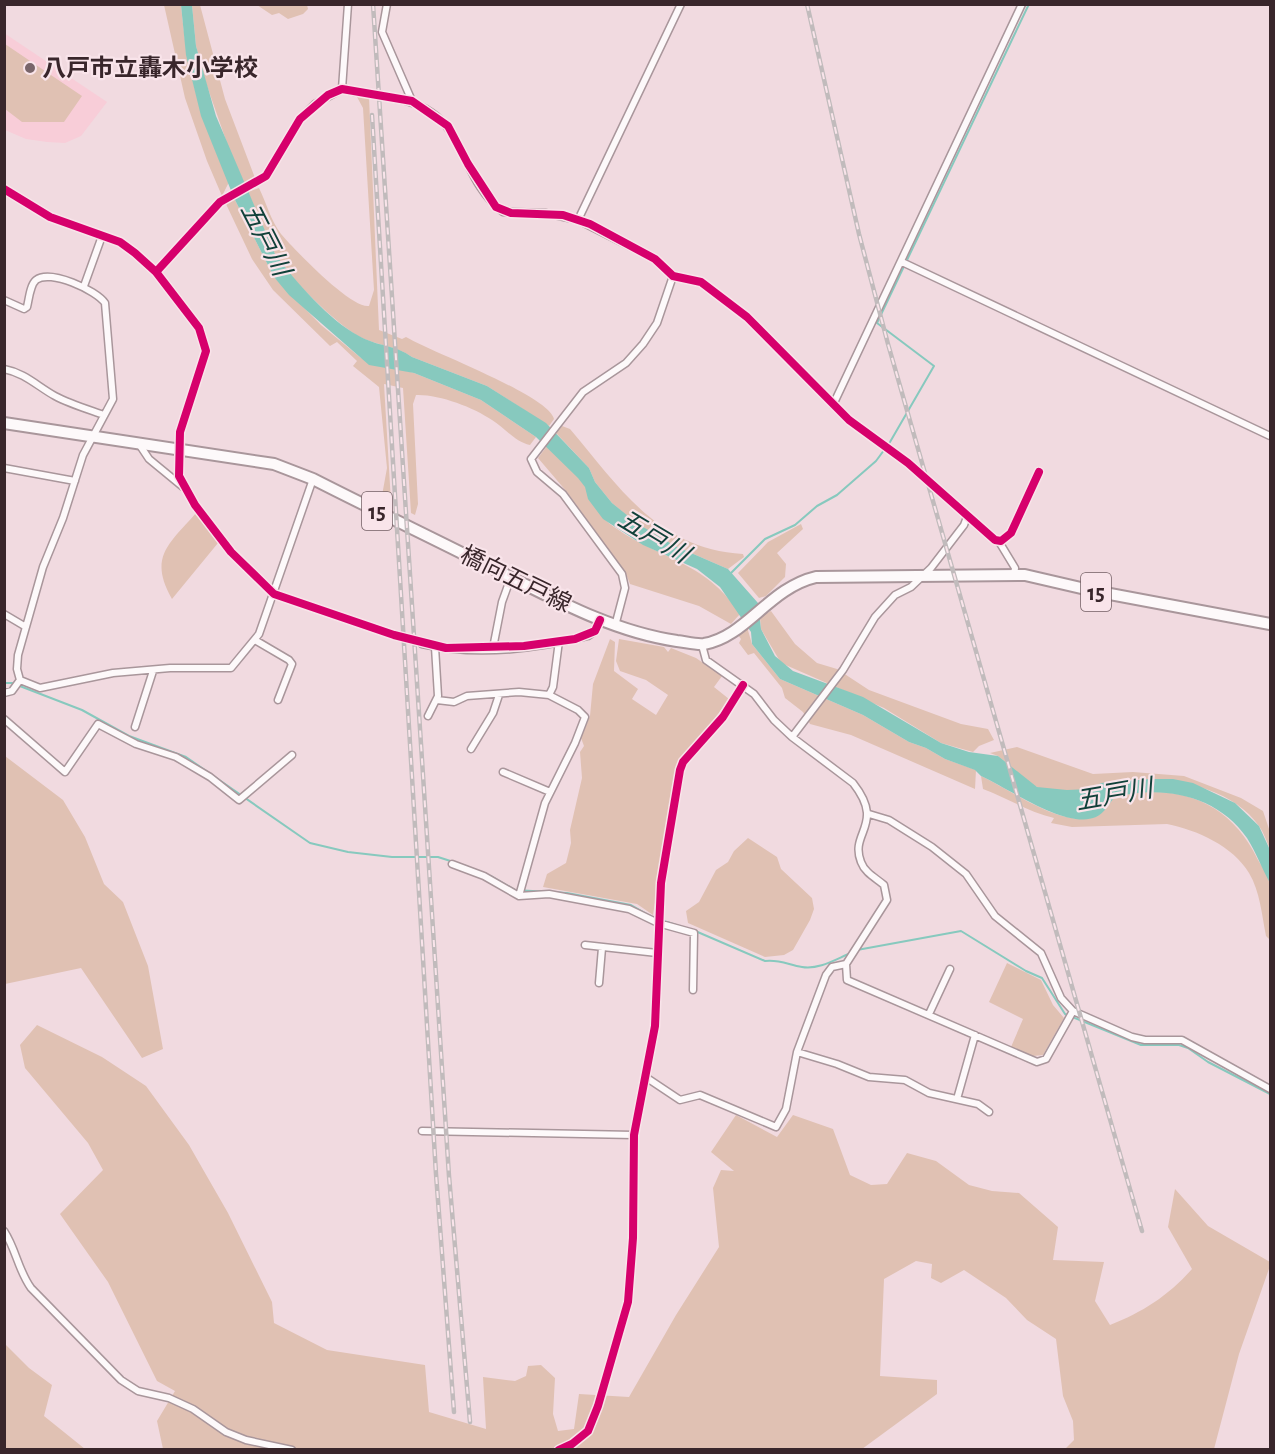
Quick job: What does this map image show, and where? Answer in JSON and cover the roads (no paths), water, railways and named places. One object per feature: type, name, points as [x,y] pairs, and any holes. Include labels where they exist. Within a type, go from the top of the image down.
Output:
[{"type":"main road","name":"橋向五戸線","points":[[6,425],[139,441],[264,461],[313,479],[600,620],[668,640],[702,645]]},
{"type":"main road","name":"15","points":[[702,645],[732,632],[797,582],[816,577],[920,578],[1014,574],[1270,624]]},
{"type":"street","points":[[342,89],[348,4]]},
{"type":"street","points":[[387,4],[382,32],[412,101]]},
{"type":"street","points":[[578,220],[681,4]]},
{"type":"street","points":[[833,405],[1022,4]]},
{"type":"street","points":[[156,272],[224,200],[254,184],[271,169],[292,132],[309,109],[328,95],[342,89],[354,92]]},
{"type":"street","points":[[392,98],[412,101],[448,126],[488,197],[503,212],[545,213],[578,220],[655,259],[673,276],[696,280],[718,293],[747,317],[849,420],[916,470],[986,534],[998,540],[1015,568],[1014,574]]},
{"type":"street","points":[[4,189],[50,218],[120,242],[156,272],[199,327],[205,341],[206,351],[180,432],[178,465],[183,487]]},
{"type":"street","points":[[84,286],[102,236]]},
{"type":"street","points":[[902,261],[1270,436]]},
{"type":"street","points":[[615,626],[625,588],[622,574],[562,494],[531,464],[534,454],[583,392],[626,363],[642,344],[657,323],[673,276]]},
{"type":"street","points":[[4,300],[24,309],[27,307],[34,283],[42,278],[84,286],[105,303],[109,367],[114,390],[113,399],[93,435],[43,567],[18,655],[17,669],[20,680]]},
{"type":"street","points":[[4,369],[21,373],[63,400],[104,415]]},
{"type":"street","points":[[139,441],[149,459],[183,487],[231,552],[274,594],[394,636]]},
{"type":"street","points":[[4,468],[75,481]]},
{"type":"street","points":[[998,540],[1008,537],[1011,533],[1039,472]]},
{"type":"street","points":[[20,680],[40,688],[113,673],[231,668],[255,640],[274,594],[313,479]]},
{"type":"street","points":[[792,737],[843,670],[875,617],[895,595],[932,568],[964,525],[967,516]]},
{"type":"street","points":[[493,648],[502,602],[511,577]]},
{"type":"street","points":[[4,614],[26,627]]},
{"type":"street","points":[[422,644],[435,647],[493,648],[559,642],[588,636],[595,631],[600,620]]},
{"type":"street","points":[[255,640],[292,664],[278,700]]},
{"type":"street","points":[[549,695],[553,687],[559,642]]},
{"type":"street","points":[[702,645],[706,660],[743,685],[792,737],[853,783],[861,793],[869,814],[859,850],[861,862],[868,874],[884,885],[887,900],[846,964],[845,976],[850,983],[1040,1062],[1046,1059],[1073,1011]]},
{"type":"street","points":[[428,716],[437,700],[435,647]]},
{"type":"street","points":[[135,727],[153,671]]},
{"type":"street","points":[[4,693],[12,691],[20,680]]},
{"type":"street","points":[[559,1449],[572,1444],[588,1431],[598,1406],[628,1302],[633,1238],[634,1135],[647,1078],[655,1026],[661,883],[683,762],[723,717],[743,685]]},
{"type":"street","points":[[437,700],[454,702],[467,696],[519,692],[549,695],[578,710],[585,717],[539,821],[519,896]]},
{"type":"street","points":[[471,749],[493,713],[499,695]]},
{"type":"street","points":[[4,719],[65,772],[98,724],[136,744],[161,750],[185,762],[210,777],[239,800],[292,755]]},
{"type":"street","points":[[503,772],[550,792]]},
{"type":"street","points":[[869,814],[878,815],[907,831],[946,857],[966,874],[994,916],[1041,953],[1061,998],[1073,1011],[1132,1037],[1145,1040],[1182,1040],[1270,1089]]},
{"type":"street","points":[[452,864],[484,876],[519,896],[549,894],[629,909],[658,923],[694,933],[693,990]]},
{"type":"street","points":[[585,945],[657,953]]},
{"type":"street","points":[[599,982],[602,948]]},
{"type":"street","points":[[647,1078],[680,1100],[700,1095],[776,1127],[786,1109],[797,1052],[826,975],[832,967],[846,964]]},
{"type":"street","points":[[929,1014],[950,969]]},
{"type":"street","points":[[957,1099],[975,1035]]},
{"type":"street","points":[[797,1052],[869,1077],[905,1080],[929,1093],[978,1104],[989,1112]]},
{"type":"street","points":[[422,1131],[634,1135]]},
{"type":"street","points":[[4,1231],[11,1240],[22,1275],[31,1288],[121,1380],[138,1391],[169,1398],[193,1409],[226,1432],[246,1440],[292,1449]]},
{"type":"water","name":"五戸川","points":[[181,5],[192,5],[196,46],[216,116],[275,254],[303,288],[336,320],[366,339],[487,386],[546,423],[589,468],[595,482],[612,503],[638,524],[675,546],[728,569],[758,603],[761,629],[775,656],[793,671],[863,697],[941,743],[969,752],[998,756],[1037,787],[1067,790],[1090,789],[1101,783],[1150,779],[1173,779],[1193,783],[1235,803],[1259,826],[1270,850],[1270,883],[1247,838],[1235,823],[1205,803],[1170,793],[1133,794],[1115,797],[1096,817],[1070,818],[1038,806],[981,776],[975,770],[909,742],[863,715],[780,679],[752,644],[751,632],[720,587],[697,569],[643,545],[603,519],[588,499],[585,487],[578,478],[536,437],[481,400],[414,373],[369,365],[289,295],[274,277],[234,198],[201,116],[186,55]]},
{"type":"waterway","points":[[730,574],[765,539],[795,525],[817,506],[837,495],[876,461],[890,442],[934,366],[877,323],[1029,4]]},
{"type":"waterway","points":[[4,683],[12,683],[82,710],[129,736],[186,757],[310,843],[348,852],[392,857],[438,857],[466,866]]},
{"type":"waterway","points":[[491,876],[515,890],[567,893],[631,905],[652,917],[682,927]]},
{"type":"waterway","points":[[693,930],[765,961],[779,961],[808,968],[851,953]]},
{"type":"waterway","points":[[857,950],[961,931],[1026,971],[1042,978],[1065,1014],[1141,1045],[1179,1045],[1188,1048],[1208,1062],[1270,1094]]},
{"type":"tunnel","points":[[354,92],[392,98]]},
{"type":"tunnel","points":[[394,635],[422,644]]},
{"type":"railway","points":[[373,4],[449,1176],[470,1422]]},
{"type":"railway","points":[[807,4],[859,234],[888,344],[1142,1231]]},
{"type":"railway","points":[[372,115],[436,1174],[454,1412]]},
{"type":"place","name":"八戸市立轟木小学校","points":[[30,68]]}]
